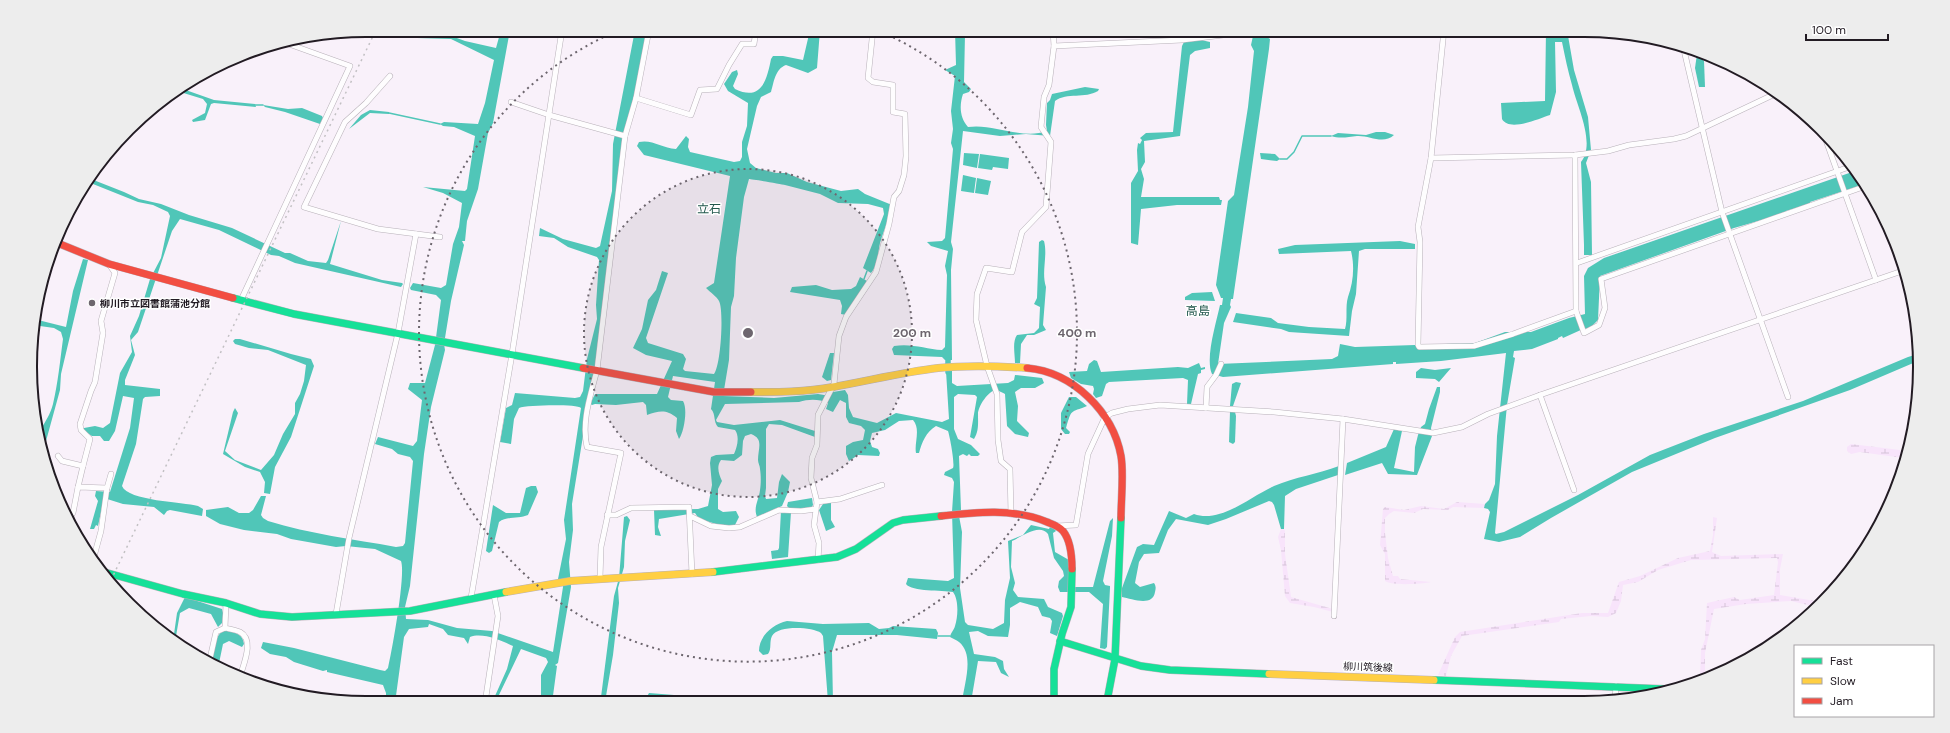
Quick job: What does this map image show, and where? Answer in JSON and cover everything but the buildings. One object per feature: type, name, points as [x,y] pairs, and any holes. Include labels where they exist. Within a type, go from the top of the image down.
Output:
[{"type":"street","points":[[471,598],[512,354],[561,37]]},
{"type":"street","points":[[600,578],[601,547],[621,453],[587,447],[586,422],[588,403],[597,370],[625,136],[636,98],[649,37]]},
{"type":"street","points":[[636,98],[692,115],[700,90],[716,90],[742,44],[754,44],[755,37]]},
{"type":"street","points":[[818,560],[819,543],[814,525],[817,502],[810,478],[812,458],[817,445],[818,415],[833,387],[839,336],[846,317],[876,272],[889,224],[894,197],[899,191],[904,175],[906,156],[905,114],[893,112],[893,85],[873,82],[868,78],[872,37]]},
{"type":"street","points":[[1011,514],[1010,469],[1001,461],[996,392],[987,366],[976,320],[978,294],[986,268],[1012,272],[1022,232],[1046,207],[1051,142],[1041,127],[1044,97],[1049,85],[1054,46],[1053,37]]},
{"type":"street","points":[[1054,46],[1182,40],[1207,37]]},
{"type":"street","points":[[1443,37],[1431,158],[1418,227],[1420,242],[1419,347],[1478,345],[1576,311]]},
{"type":"street","points":[[241,300],[350,66],[292,45]]},
{"type":"street","points":[[1685,53],[1729,233],[1788,397]]},
{"type":"street","points":[[390,76],[366,103],[345,122],[304,207],[378,229],[440,237]]},
{"type":"street","points":[[1431,158],[1578,154],[1608,151],[1629,145],[1674,139],[1686,136],[1702,127],[1771,96]]},
{"type":"street","points":[[511,102],[549,115],[625,136]]},
{"type":"street","points":[[1828,146],[1876,280]]},
{"type":"street","points":[[1578,154],[1576,311],[1584,333],[1599,325],[1605,308],[1601,280],[1729,233],[1860,188]]},
{"type":"street","points":[[1577,263],[1723,213],[1847,168]]},
{"type":"street","points":[[336,614],[349,538],[398,333],[416,234]]},
{"type":"street","points":[[60,244],[110,264],[294,314],[714,392],[793,392],[833,387],[889,375],[939,368],[987,366],[1043,370],[1062,378],[1088,396],[1096,404],[1114,433],[1121,462],[1121,509],[1115,659],[1108,696]]},
{"type":"street","points":[[72,514],[90,438],[81,430],[80,424],[91,391],[96,382],[103,333],[101,321],[114,274],[110,264]]},
{"type":"street","points":[[1056,526],[1076,525],[1088,454],[1104,417],[1112,413],[1145,406],[1274,412],[1396,426],[1417,432],[1433,433],[1462,427],[1492,413],[1540,395],[1899,272]]},
{"type":"street","points":[[1206,408],[1207,387],[1216,375],[1221,364]]},
{"type":"street","points":[[1540,395],[1574,490]]},
{"type":"street","points":[[1334,616],[1343,419]]},
{"type":"street","points":[[58,456],[62,461],[83,466]]},
{"type":"street","points":[[95,553],[101,531],[107,488],[111,474]]},
{"type":"street","points":[[817,502],[840,499],[882,485]]},
{"type":"street","points":[[78,487],[107,488]]},
{"type":"street","points":[[607,515],[616,514],[631,508],[689,507],[692,574]]},
{"type":"street","points":[[690,516],[711,526],[730,528],[740,526],[779,510],[801,511],[816,509]]},
{"type":"street","points":[[111,574],[183,594],[226,603],[274,616],[292,617],[388,613],[410,611],[471,598],[570,581],[600,578],[692,574],[837,557],[850,552],[893,523],[903,520],[983,511],[1030,515],[1056,526],[1063,531],[1072,552],[1071,607],[1060,641],[1054,670],[1054,696]]},
{"type":"street","points":[[486,696],[498,616],[494,595]]},
{"type":"street","points":[[225,628],[226,603]]},
{"type":"street","points":[[210,656],[216,632],[225,628],[241,632],[245,637],[248,651],[242,672]]},
{"type":"street","name":"柳川筑後線","points":[[1060,641],[1141,666],[1170,670],[1655,688]]},
{"type":"street","points":[[1615,694],[1616,686]]},
{"type":"green space","points":[[1851,444],[1900,450],[1901,454],[1900,458],[1860,452],[1851,454],[1847,451],[1847,447]]},
{"type":"green space","points":[[1457,502],[1485,504],[1484,508],[1453,507],[1448,510],[1423,509],[1414,513],[1394,511],[1385,518],[1388,558],[1393,576],[1398,576],[1400,579],[1431,582],[1394,584],[1385,581],[1385,554],[1380,545],[1383,509],[1385,507],[1404,510],[1421,506],[1444,509]]},
{"type":"green space","points":[[1713,517],[1717,518],[1712,552],[1721,556],[1783,554],[1780,569],[1780,595],[1814,601],[1810,605],[1791,601],[1746,604],[1714,609],[1705,653],[1705,673],[1700,675],[1701,650],[1705,639],[1707,603],[1734,597],[1740,600],[1774,595],[1778,562],[1777,558],[1691,560],[1658,570],[1638,582],[1623,585],[1621,601],[1616,613],[1608,617],[1591,616],[1561,619],[1559,622],[1462,636],[1451,656],[1446,676],[1438,675],[1455,637],[1460,632],[1582,613],[1608,613],[1619,582],[1640,576],[1678,558],[1710,551],[1713,535]]},
{"type":"green space","points":[[1281,529],[1284,529],[1285,531],[1285,554],[1291,597],[1333,609],[1333,612],[1290,603],[1285,596],[1281,550],[1278,537]]},
{"type":"shaded area","points":[[414,37],[454,37],[496,48],[499,37],[509,37],[493,123],[488,133],[478,189],[467,221],[465,241],[462,241],[464,245],[451,301],[444,344],[445,350],[431,407],[424,454],[410,586],[405,607],[406,619],[428,620],[457,628],[492,631],[553,652],[563,587],[562,579],[558,579],[566,539],[564,520],[581,408],[552,405],[519,408],[514,419],[511,444],[500,442],[506,408],[512,405],[515,393],[575,398],[580,397],[583,391],[587,359],[597,319],[596,305],[599,260],[597,257],[568,247],[554,238],[539,236],[540,228],[563,239],[596,248],[600,246],[612,191],[613,144],[634,37],[647,37],[628,129],[593,381],[588,397],[592,400],[595,394],[657,394],[672,361],[646,355],[633,348],[642,329],[648,300],[656,290],[662,271],[668,273],[646,338],[648,343],[683,354],[686,359],[683,369],[685,371],[714,374],[718,360],[720,349],[721,306],[718,299],[706,288],[714,283],[730,176],[644,155],[637,146],[639,142],[644,141],[676,149],[686,136],[689,139],[688,147],[690,152],[734,162],[740,161],[742,157],[742,142],[747,126],[748,103],[728,91],[724,84],[732,72],[737,70],[738,74],[733,86],[735,89],[751,93],[762,86],[765,81],[773,56],[783,56],[803,60],[808,37],[819,37],[817,68],[808,73],[786,65],[782,67],[777,73],[771,92],[761,97],[757,106],[747,149],[750,163],[756,168],[776,173],[787,173],[807,182],[841,191],[858,189],[865,194],[892,205],[891,210],[880,243],[876,262],[871,273],[863,268],[884,214],[883,208],[868,204],[838,203],[820,194],[783,184],[749,179],[744,197],[736,258],[734,296],[731,307],[729,360],[723,396],[774,398],[818,394],[830,396],[833,392],[845,390],[848,395],[849,408],[853,417],[877,423],[896,413],[942,422],[949,419],[946,371],[952,371],[952,383],[957,386],[1008,383],[1014,380],[1015,375],[1042,378],[1044,383],[1035,388],[1021,388],[1015,392],[1018,406],[1017,421],[1029,433],[1028,437],[1015,434],[1007,426],[1005,394],[997,390],[990,393],[982,403],[978,411],[977,433],[974,439],[970,437],[977,397],[975,395],[958,394],[954,397],[954,429],[958,439],[971,445],[980,454],[978,456],[971,456],[969,454],[967,456],[963,454],[959,456],[961,510],[959,516],[962,532],[960,588],[965,622],[968,625],[993,629],[1004,623],[1005,600],[1010,578],[1008,541],[1023,535],[1031,525],[1049,529],[1051,525],[1056,531],[1053,533],[1055,552],[1069,560],[1068,587],[1093,587],[1110,521],[1113,518],[1112,536],[1103,581],[1105,585],[1110,586],[1107,647],[1105,649],[1100,648],[1103,604],[1089,592],[1060,592],[1058,587],[1059,581],[1064,576],[1063,571],[1054,558],[1048,534],[1044,531],[1035,530],[1012,541],[1011,567],[1015,583],[1013,590],[1018,597],[1044,599],[1048,607],[1062,613],[1063,616],[1057,636],[1050,633],[1052,621],[1050,618],[1042,616],[1038,607],[1020,602],[1010,608],[1008,637],[988,636],[978,631],[969,632],[974,654],[995,657],[1003,661],[1004,669],[1009,677],[1001,673],[996,662],[978,661],[972,696],[963,696],[968,662],[964,648],[958,641],[950,637],[955,627],[957,618],[957,604],[955,595],[953,592],[921,590],[909,587],[906,584],[908,578],[948,581],[954,578],[952,512],[954,482],[952,478],[944,475],[945,472],[953,468],[952,450],[948,431],[936,426],[925,438],[919,453],[916,453],[917,428],[913,420],[899,421],[885,430],[872,433],[870,441],[872,447],[878,449],[880,453],[879,456],[858,455],[849,461],[846,454],[846,446],[853,442],[863,440],[865,430],[861,426],[849,423],[846,417],[846,403],[840,400],[833,412],[826,409],[828,403],[818,400],[725,404],[716,420],[717,422],[734,425],[780,420],[815,431],[815,437],[782,425],[769,424],[766,429],[765,496],[766,499],[777,498],[779,482],[782,474],[790,482],[788,492],[782,506],[757,517],[756,507],[761,482],[758,460],[759,441],[758,438],[751,434],[745,436],[742,455],[734,461],[721,460],[718,468],[722,481],[718,489],[718,509],[723,512],[736,511],[739,517],[735,525],[720,525],[699,519],[695,513],[659,519],[658,527],[661,536],[655,535],[654,510],[698,509],[708,506],[712,485],[710,463],[711,457],[716,455],[734,454],[738,442],[737,433],[735,430],[718,427],[716,423],[714,413],[711,409],[715,382],[673,376],[668,397],[671,400],[683,401],[685,409],[684,426],[679,439],[676,431],[677,418],[666,412],[647,415],[646,405],[643,402],[616,405],[592,405],[586,401],[583,436],[572,504],[573,530],[569,562],[571,587],[558,663],[555,665],[557,666],[553,696],[541,696],[541,675],[548,662],[546,658],[521,649],[498,696],[495,696],[507,669],[513,646],[486,636],[470,637],[468,644],[464,638],[448,635],[443,629],[429,624],[428,627],[409,629],[404,637],[396,696],[386,696],[383,685],[327,672],[327,670],[323,671],[294,662],[286,657],[270,654],[261,648],[263,642],[294,648],[380,670],[385,671],[388,668],[402,581],[401,561],[375,549],[346,546],[336,547],[291,539],[277,534],[244,530],[220,524],[206,516],[206,510],[228,507],[239,513],[249,513],[253,510],[261,496],[266,496],[261,515],[268,521],[316,533],[396,547],[403,546],[405,543],[413,461],[410,457],[398,454],[392,449],[375,444],[378,437],[413,446],[417,441],[422,400],[408,389],[410,383],[425,383],[435,345],[441,300],[436,295],[411,290],[410,288],[413,283],[441,288],[446,285],[453,244],[459,227],[462,203],[443,193],[423,187],[465,191],[467,189],[475,136],[454,127],[443,126],[440,124],[444,122],[478,124],[485,103],[494,60],[451,39]]},
{"type":"shaded area","points":[[955,37],[965,37],[964,82],[971,89],[969,92],[963,94],[961,107],[963,120],[968,127],[987,127],[1028,134],[1047,131],[1047,103],[1052,94],[1085,87],[1099,89],[1098,91],[1087,95],[1065,97],[1055,101],[1050,136],[1026,134],[1000,136],[963,131],[951,242],[953,249],[951,270],[952,360],[945,360],[942,357],[894,355],[892,349],[894,346],[900,345],[942,350],[945,347],[947,275],[945,266],[948,251],[931,246],[927,242],[942,241],[945,238],[953,149],[951,143],[953,129],[951,111],[955,76],[945,70],[956,65]]},
{"type":"shaded area","points":[[1253,37],[1267,37],[1270,39],[1233,299],[1231,299],[1231,307],[1224,323],[1218,364],[1332,359],[1338,356],[1340,344],[1355,347],[1475,343],[1505,332],[1531,332],[1569,318],[1585,314],[1584,276],[1588,268],[1604,258],[1850,173],[1859,186],[1810,202],[1810,204],[1786,211],[1786,213],[1734,228],[1600,276],[1598,320],[1590,328],[1583,329],[1563,338],[1562,336],[1532,349],[1514,351],[1513,357],[1515,358],[1507,405],[1496,534],[1504,532],[1578,495],[1650,455],[1704,434],[1803,401],[1913,356],[1913,363],[1850,390],[1715,438],[1632,472],[1520,537],[1499,542],[1484,539],[1490,512],[1488,509],[1484,508],[1485,504],[1489,500],[1495,484],[1497,436],[1506,353],[1441,361],[1396,364],[1396,362],[1393,362],[1393,364],[1223,377],[1212,374],[1210,367],[1210,350],[1220,305],[1222,305],[1223,298],[1221,298],[1216,285],[1228,201],[1234,195],[1248,107],[1254,51],[1251,45]]},
{"type":"shaded area","points":[[1546,37],[1568,37],[1574,70],[1588,117],[1591,150],[1586,163],[1591,182],[1592,255],[1584,255],[1581,162],[1587,145],[1586,135],[1574,94],[1562,42],[1555,42],[1556,92],[1550,115],[1517,125],[1506,123],[1502,119],[1501,103],[1545,101]]},
{"type":"shaded area","points":[[1201,40],[1210,42],[1210,48],[1195,51],[1190,55],[1180,136],[1144,141],[1145,162],[1141,169],[1144,179],[1141,197],[1219,197],[1220,200],[1222,200],[1221,205],[1177,205],[1141,209],[1138,245],[1131,243],[1131,183],[1138,171],[1138,143],[1140,144],[1142,140],[1140,138],[1146,133],[1173,132],[1182,46],[1184,42]]},
{"type":"shaded area","points":[[1697,57],[1702,59],[1704,61],[1705,87],[1699,87],[1695,68]]},
{"type":"shaded area","points":[[187,90],[214,100],[255,104],[256,107],[214,103],[211,104],[205,120],[193,122],[192,120],[205,113],[207,104],[203,99],[183,93]]},
{"type":"shaded area","points":[[263,105],[288,109],[302,108],[322,116],[323,118],[320,124],[265,107]]},
{"type":"shaded area","points":[[370,110],[389,112],[389,114],[370,113],[349,129],[361,115]]},
{"type":"shaded area","points":[[1376,132],[1385,132],[1394,135],[1385,139],[1362,136],[1341,138],[1331,136],[1338,133],[1366,135]]},
{"type":"shaded area","points":[[964,153],[979,154],[977,168],[963,165]]},
{"type":"shaded area","points":[[1260,153],[1275,154],[1280,159],[1277,161],[1261,159]]},
{"type":"shaded area","points":[[980,154],[1009,158],[1008,169],[993,167],[992,170],[978,168]]},
{"type":"shaded area","points":[[963,175],[976,178],[974,193],[961,191]]},
{"type":"shaded area","points":[[977,178],[991,181],[988,195],[975,193]]},
{"type":"shaded area","points":[[95,180],[139,199],[161,204],[189,215],[232,228],[285,253],[290,253],[308,261],[326,263],[341,221],[330,264],[382,280],[403,284],[401,287],[295,263],[279,256],[271,255],[219,230],[180,219],[172,231],[138,332],[131,340],[135,355],[125,380],[125,385],[160,389],[160,396],[145,397],[143,399],[136,444],[122,486],[126,491],[145,498],[198,506],[203,509],[202,516],[170,510],[164,515],[154,507],[123,504],[104,498],[98,526],[96,525],[94,529],[90,529],[98,501],[95,496],[96,491],[110,492],[130,428],[134,398],[123,396],[115,431],[109,441],[104,441],[100,436],[92,436],[84,431],[84,428],[95,426],[103,428],[110,423],[120,373],[132,352],[130,336],[139,316],[150,279],[161,258],[170,216],[168,212],[153,205],[138,202],[92,184]]},
{"type":"shaded area","points":[[1042,240],[1044,241],[1045,247],[1044,276],[1046,287],[1043,325],[1046,330],[1034,335],[1027,335],[1021,344],[1020,363],[1015,363],[1014,345],[1017,335],[1034,333],[1039,328],[1040,307],[1034,304],[1037,298],[1039,242]]},
{"type":"shaded area","points":[[1400,241],[1415,244],[1415,249],[1365,249],[1359,251],[1356,294],[1349,336],[1289,332],[1281,329],[1233,322],[1236,313],[1271,318],[1278,323],[1309,327],[1345,329],[1347,301],[1353,275],[1351,251],[1279,254],[1278,249],[1295,245]]},
{"type":"shaded area","points":[[83,259],[88,260],[61,374],[60,390],[46,442],[42,426],[53,404],[58,380],[63,339],[61,332],[54,328],[40,326],[40,321],[66,327],[73,291]]},
{"type":"shaded area","points":[[860,277],[867,281],[846,315],[841,314],[842,306],[840,300],[790,292],[792,287],[816,285],[832,290],[851,289],[856,286]]},
{"type":"shaded area","points":[[1212,292],[1215,301],[1185,300],[1185,297],[1192,293]]},
{"type":"shaded area","points":[[235,339],[240,339],[311,359],[314,366],[291,437],[275,467],[270,494],[264,493],[265,482],[260,472],[245,467],[223,454],[233,412],[235,408],[238,413],[225,451],[235,460],[261,470],[274,455],[283,434],[295,414],[295,403],[300,394],[304,381],[306,365],[268,350],[249,348],[235,344],[233,341]]},
{"type":"shaded area","points":[[830,353],[834,353],[831,380],[827,381],[822,377]]},
{"type":"shaded area","points":[[1094,360],[1097,361],[1101,372],[1178,367],[1188,368],[1199,363],[1201,368],[1205,367],[1205,369],[1201,370],[1201,373],[1198,374],[1191,404],[1187,404],[1188,380],[1183,378],[1109,382],[1106,384],[1102,396],[1096,398],[1093,394],[1093,386],[1081,384],[1071,378],[1069,372],[1087,371],[1089,364]]},
{"type":"shaded area","points":[[1421,368],[1435,370],[1451,368],[1439,382],[1435,379],[1416,378],[1416,372]]},
{"type":"shaded area","points":[[1236,382],[1241,383],[1233,406],[1230,406],[1232,384]]},
{"type":"shaded area","points":[[1437,387],[1440,387],[1440,392],[1431,428],[1432,436],[1417,475],[1388,474],[1382,463],[1345,475],[1347,463],[1386,447],[1394,429],[1402,431],[1394,468],[1414,472],[1415,447],[1418,435],[1421,427],[1425,424]]},
{"type":"shaded area","points":[[1069,397],[1076,397],[1087,406],[1072,412],[1066,428],[1070,432],[1069,434],[1065,434],[1061,429],[1061,413]]},
{"type":"shaded area","points":[[1230,412],[1235,412],[1236,416],[1235,442],[1233,444],[1229,442]]},
{"type":"shaded area","points":[[1339,466],[1338,475],[1296,489],[1285,496],[1284,529],[1281,529],[1274,505],[1269,501],[1208,525],[1176,519],[1168,530],[1159,553],[1144,554],[1139,562],[1135,583],[1140,587],[1154,583],[1156,588],[1153,597],[1146,601],[1142,601],[1122,597],[1122,588],[1137,547],[1143,544],[1154,545],[1169,511],[1186,518],[1194,514],[1204,516],[1214,515],[1235,508],[1274,486]]},
{"type":"shaded area","points":[[536,486],[538,492],[528,515],[506,519],[499,522],[492,551],[489,553],[486,551],[493,505],[506,513],[520,513],[526,488]]},
{"type":"shaded area","points":[[812,498],[813,505],[811,508],[790,509],[787,506],[788,502]]},
{"type":"shaded area","points":[[831,502],[831,520],[835,527],[826,531],[819,510],[823,504]]},
{"type":"shaded area","points":[[781,511],[791,512],[788,557],[772,559],[771,551],[778,550],[779,548]]},
{"type":"shaded area","points":[[627,516],[630,520],[625,541],[624,567],[618,588],[619,603],[613,655],[606,696],[601,696],[614,596],[619,578],[624,517]]},
{"type":"shaded area","points":[[185,597],[222,609],[222,623],[218,627],[211,614],[189,608],[180,613],[176,635],[174,634],[177,613]]},
{"type":"shaded area","points":[[787,621],[823,624],[869,623],[879,629],[893,626],[936,629],[938,633],[937,639],[897,635],[837,635],[832,652],[833,696],[828,696],[823,636],[821,633],[803,628],[781,630],[775,632],[772,636],[768,654],[763,655],[759,651],[761,640],[764,636],[772,628]]},
{"type":"shaded area","points":[[223,631],[236,633],[242,637],[244,644],[242,647],[229,641],[223,644],[219,661],[213,658],[213,652],[220,634]]},
{"type":"shaded area","points":[[649,693],[676,696],[647,696]]},
{"type":"waterway","points":[[255,105],[263,105]]},
{"type":"waterway","points":[[389,113],[440,124]]},
{"type":"waterway","points":[[1280,159],[1287,159],[1294,152],[1302,136],[1331,136]]},
{"type":"waterway","points":[[864,279],[867,271]]},
{"type":"waterway","points":[[948,360],[948,372]]},
{"type":"waterway","points":[[938,636],[950,636]]},
{"type":"railway","points":[[113,576],[373,37]]},
{"type":"traffic: fast","points":[[233,298],[294,314],[583,368]]},
{"type":"traffic: fast","points":[[713,572],[837,557],[856,549],[893,523],[903,520],[941,516]]},
{"type":"traffic: fast","points":[[1108,696],[1115,659],[1121,518]]},
{"type":"traffic: fast","points":[[1054,696],[1054,669],[1062,634],[1071,607],[1072,569]]},
{"type":"traffic: fast","points":[[111,574],[183,594],[226,603],[260,614],[292,617],[410,611],[506,592]]},
{"type":"traffic: fast","points":[[1060,641],[1141,666],[1170,670],[1269,674]]},
{"type":"traffic: fast","points":[[1434,680],[1654,689]]},
{"type":"traffic: slow","points":[[751,392],[823,389],[912,372],[960,366],[1027,368]]},
{"type":"traffic: slow","points":[[506,592],[570,581],[713,572]]},
{"type":"traffic: slow","points":[[1269,674],[1434,680]]},
{"type":"traffic: jam","points":[[60,244],[109,264],[233,298]]},
{"type":"traffic: jam","points":[[583,368],[714,392],[751,392]]},
{"type":"traffic: jam","points":[[1027,368],[1044,371],[1060,377],[1075,386],[1100,410],[1109,424],[1117,440],[1122,463],[1121,518]]},
{"type":"traffic: jam","points":[[941,516],[995,512],[1021,515],[1053,524],[1061,529],[1068,539],[1072,569]]},
{"type":"place","name":"柳川市立図書館蒲池分館","points":[[92,303]]},
{"type":"district","name":"立石","points":[[709,209]]},
{"type":"district","name":"高島","points":[[1198,311]]}]
